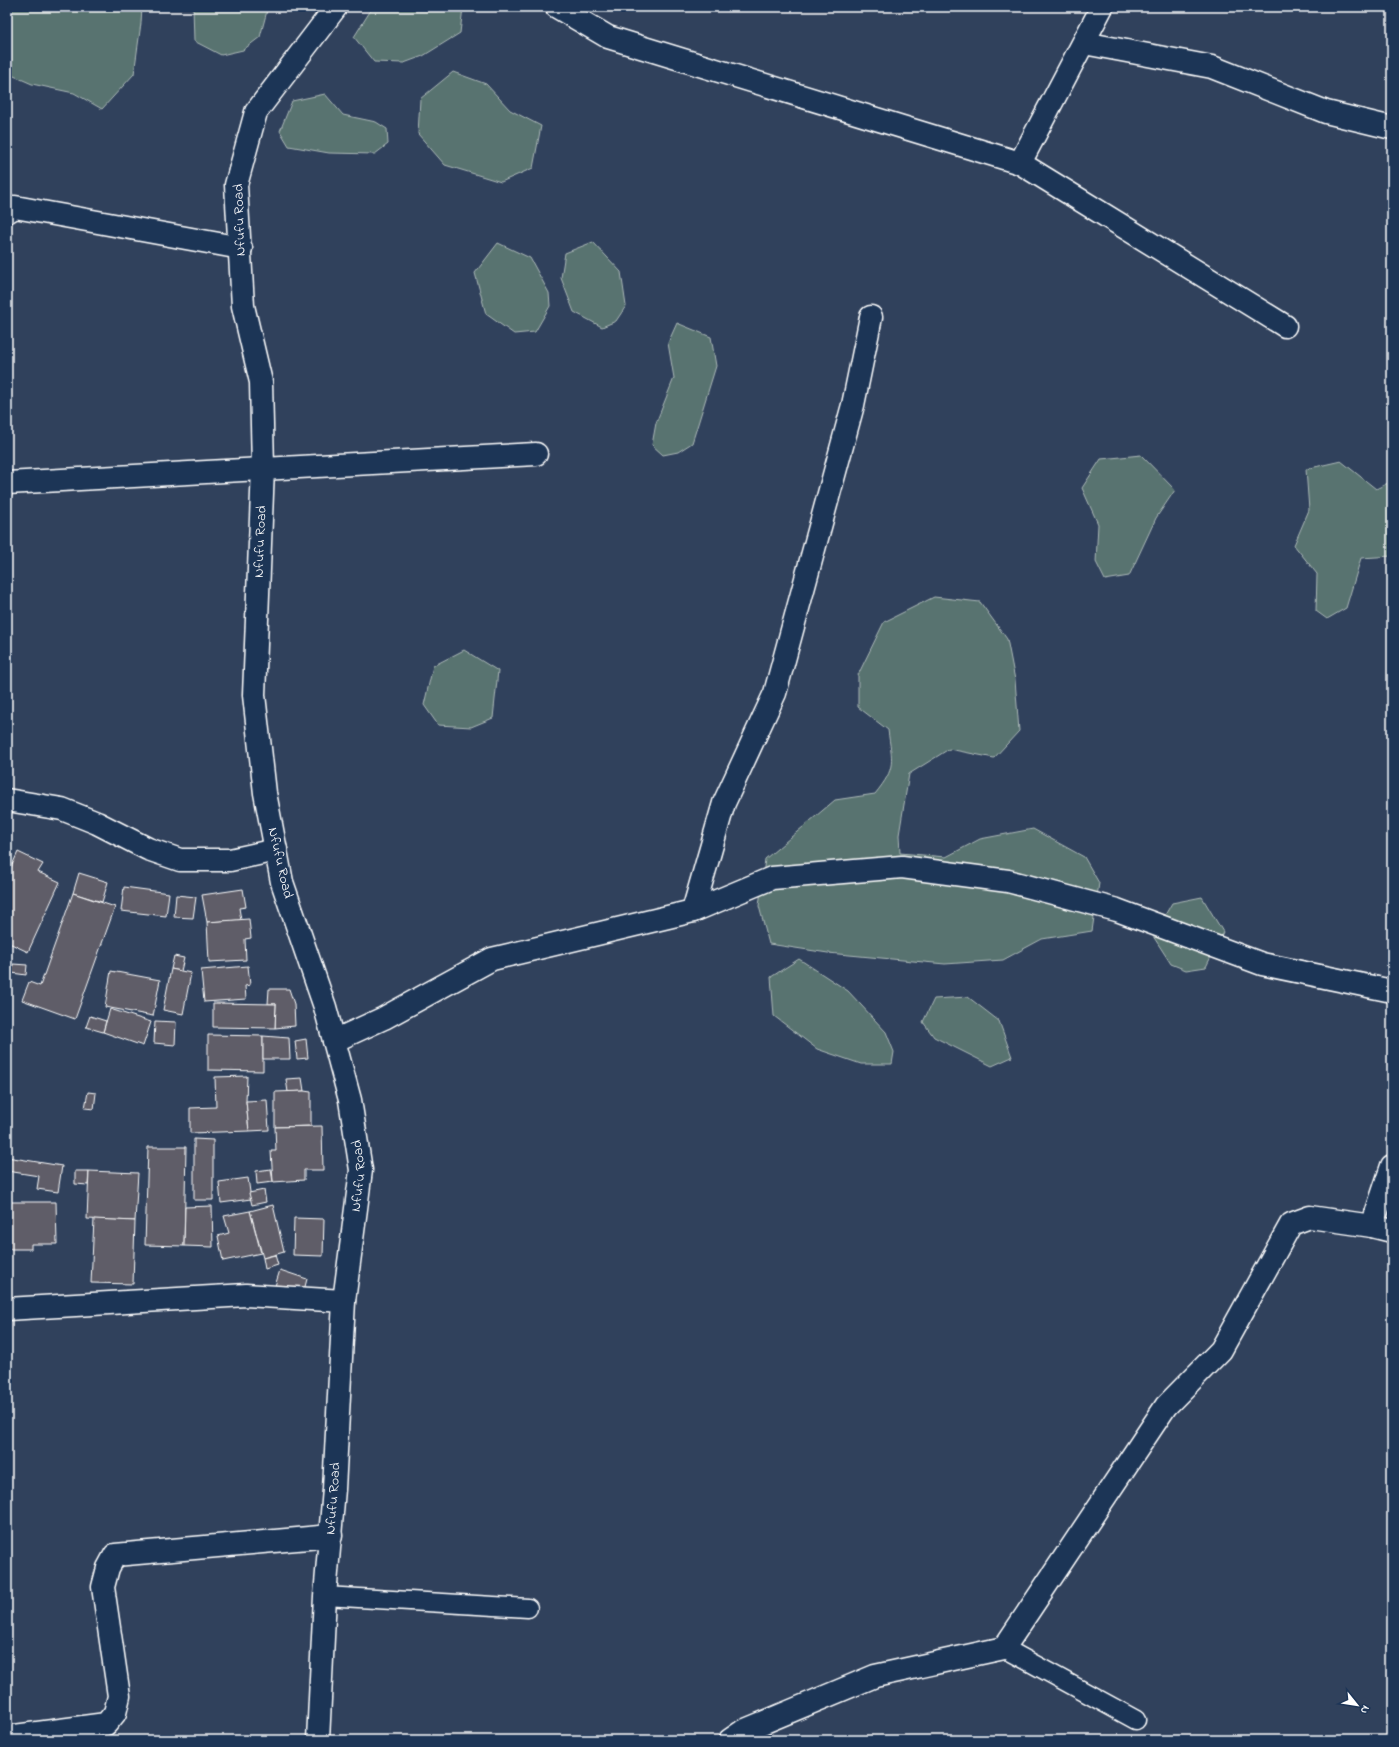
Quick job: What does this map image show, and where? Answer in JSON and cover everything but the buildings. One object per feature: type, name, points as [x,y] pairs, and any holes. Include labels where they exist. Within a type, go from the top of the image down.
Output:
[{"type":"street","name":"Nfufu Road","points":[[318,1740],[325,1596],[331,1536],[344,1301],[361,1170],[350,1100],[325,1006],[282,882],[264,793],[254,695],[263,468],[261,382],[243,306],[241,248],[236,185],[256,112],[336,7]]},
{"type":"street","points":[[557,7],[608,37],[1020,164],[1285,326]]},
{"type":"street","points":[[1020,164],[1102,7]]},
{"type":"street","points":[[1084,43],[1212,67],[1326,112],[1392,128]]},
{"type":"street","points":[[7,212],[15,207],[241,248]]},
{"type":"street","points":[[693,911],[724,803],[775,693],[853,405],[871,317]]},
{"type":"street","points":[[7,483],[536,454]]},
{"type":"street","points":[[7,800],[62,809],[97,823],[148,849],[180,860],[230,860],[276,850]]},
{"type":"street","points":[[334,1041],[384,1018],[492,959],[693,911],[772,878],[902,867],[1008,881],[1117,910],[1262,964],[1392,991]]},
{"type":"street","points":[[730,1740],[743,1731],[875,1676],[1004,1648],[1166,1406],[1221,1350],[1290,1224],[1310,1217],[1382,1229],[1392,1166]]},
{"type":"street","points":[[7,1309],[246,1295],[344,1301]]},
{"type":"street","points":[[7,1737],[106,1724],[115,1713],[119,1696],[103,1587],[108,1568],[115,1555],[331,1536]]},
{"type":"lane","points":[[325,1596],[528,1608]]},
{"type":"lane","points":[[1004,1648],[1136,1720]]},
{"type":"green space","points":[[7,7],[142,7],[134,74],[102,109],[74,93],[32,84],[7,73]]},
{"type":"green space","points":[[193,7],[268,7],[260,37],[243,50],[221,55],[194,41]]},
{"type":"green space","points":[[377,7],[463,7],[460,33],[423,56],[404,63],[374,62],[354,37],[371,10]]},
{"type":"green space","points":[[453,72],[486,84],[510,110],[541,126],[533,168],[501,182],[445,165],[418,134],[420,99]]},
{"type":"green space","points":[[325,94],[343,115],[376,122],[387,129],[388,144],[375,154],[329,153],[289,146],[280,131],[292,101]]},
{"type":"green space","points":[[593,242],[621,272],[626,306],[616,321],[602,327],[574,312],[561,278],[565,253]]},
{"type":"green space","points":[[498,243],[530,258],[549,293],[550,306],[535,332],[514,334],[486,314],[475,273]]},
{"type":"green space","points":[[677,323],[711,337],[716,366],[692,443],[678,452],[663,455],[652,445],[656,423],[674,378],[668,343]]},
{"type":"green space","points":[[1141,455],[1175,490],[1156,518],[1129,576],[1105,580],[1096,562],[1098,524],[1082,488],[1101,459]]},
{"type":"green space","points":[[1341,461],[1376,489],[1392,481],[1392,556],[1361,558],[1346,608],[1327,619],[1316,611],[1317,574],[1294,545],[1309,510],[1306,469]]},
{"type":"green space","points":[[934,597],[980,602],[1007,639],[1015,680],[1019,731],[994,758],[949,749],[909,774],[899,835],[900,853],[946,857],[980,839],[1033,829],[1084,857],[1099,883],[1092,931],[1042,939],[1003,960],[945,964],[828,953],[769,944],[759,906],[765,859],[835,800],[875,794],[882,785],[890,770],[891,764],[891,750],[888,730],[858,707],[858,675],[884,622]]},
{"type":"green space","points":[[464,650],[498,671],[493,718],[471,727],[438,725],[424,705],[433,666]]},
{"type":"green space","points":[[1202,897],[1223,932],[1206,967],[1186,970],[1171,964],[1153,936],[1172,903]]},
{"type":"green space","points":[[799,959],[848,991],[886,1032],[894,1052],[892,1064],[861,1064],[817,1049],[774,1016],[771,977]]},
{"type":"green space","points":[[968,997],[999,1021],[1012,1057],[992,1066],[934,1037],[923,1022],[934,999]]}]
